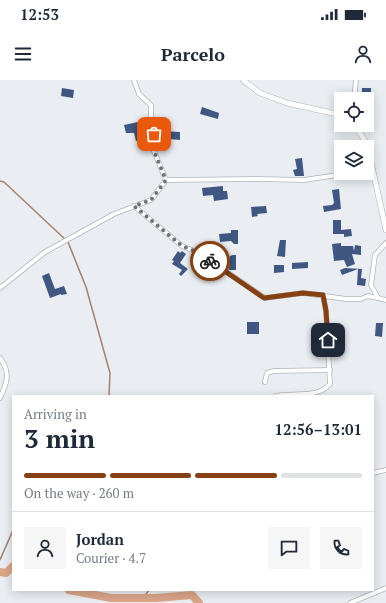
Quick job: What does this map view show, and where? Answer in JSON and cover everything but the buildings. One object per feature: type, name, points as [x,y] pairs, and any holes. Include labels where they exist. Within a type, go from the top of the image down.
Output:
[{"type":"street","points":[[134,80],[139,94],[151,105],[151,122],[154,134],[153,149],[166,180]]},
{"type":"street","points":[[243,80],[260,93],[287,103],[334,113]]},
{"type":"street","points":[[355,92],[356,80]]},
{"type":"street","points":[[166,180],[257,178],[304,180],[334,176]]},
{"type":"street","points":[[0,288],[45,252],[114,214],[151,200],[166,180]]},
{"type":"street","points":[[373,180],[386,230]]},
{"type":"street","points":[[134,206],[182,246],[199,253],[264,298],[303,293],[346,299],[361,299],[368,296],[386,300]]},
{"type":"street","points":[[378,298],[371,285],[375,255],[386,243]]},
{"type":"street","points":[[286,395],[325,391],[330,384],[326,311],[323,295]]},
{"type":"street","points":[[0,358],[4,364],[8,383],[0,398]]},
{"type":"street","points":[[265,382],[267,373],[274,371],[330,370]]},
{"type":"street","points":[[374,473],[386,470]]},
{"type":"street","points":[[350,603],[386,588]]},
{"type":"waterway","points":[[0,181],[4,182],[68,242],[86,287],[110,373],[109,395]]},
{"type":"waterway","points":[[0,560],[12,532]]},
{"type":"waterway","points":[[0,572],[6,573],[12,567]]},
{"type":"waterway","points":[[74,591],[111,598],[156,598],[192,595],[199,603]]},
{"type":"waterway","points":[[143,598],[148,591]]},
{"type":"way so far","points":[[154,134],[153,149],[166,180],[151,200],[134,206],[182,246],[199,253],[210,261]]},
{"type":"route","points":[[210,261],[247,288],[264,298],[303,293],[323,295],[326,311],[328,340]]}]
